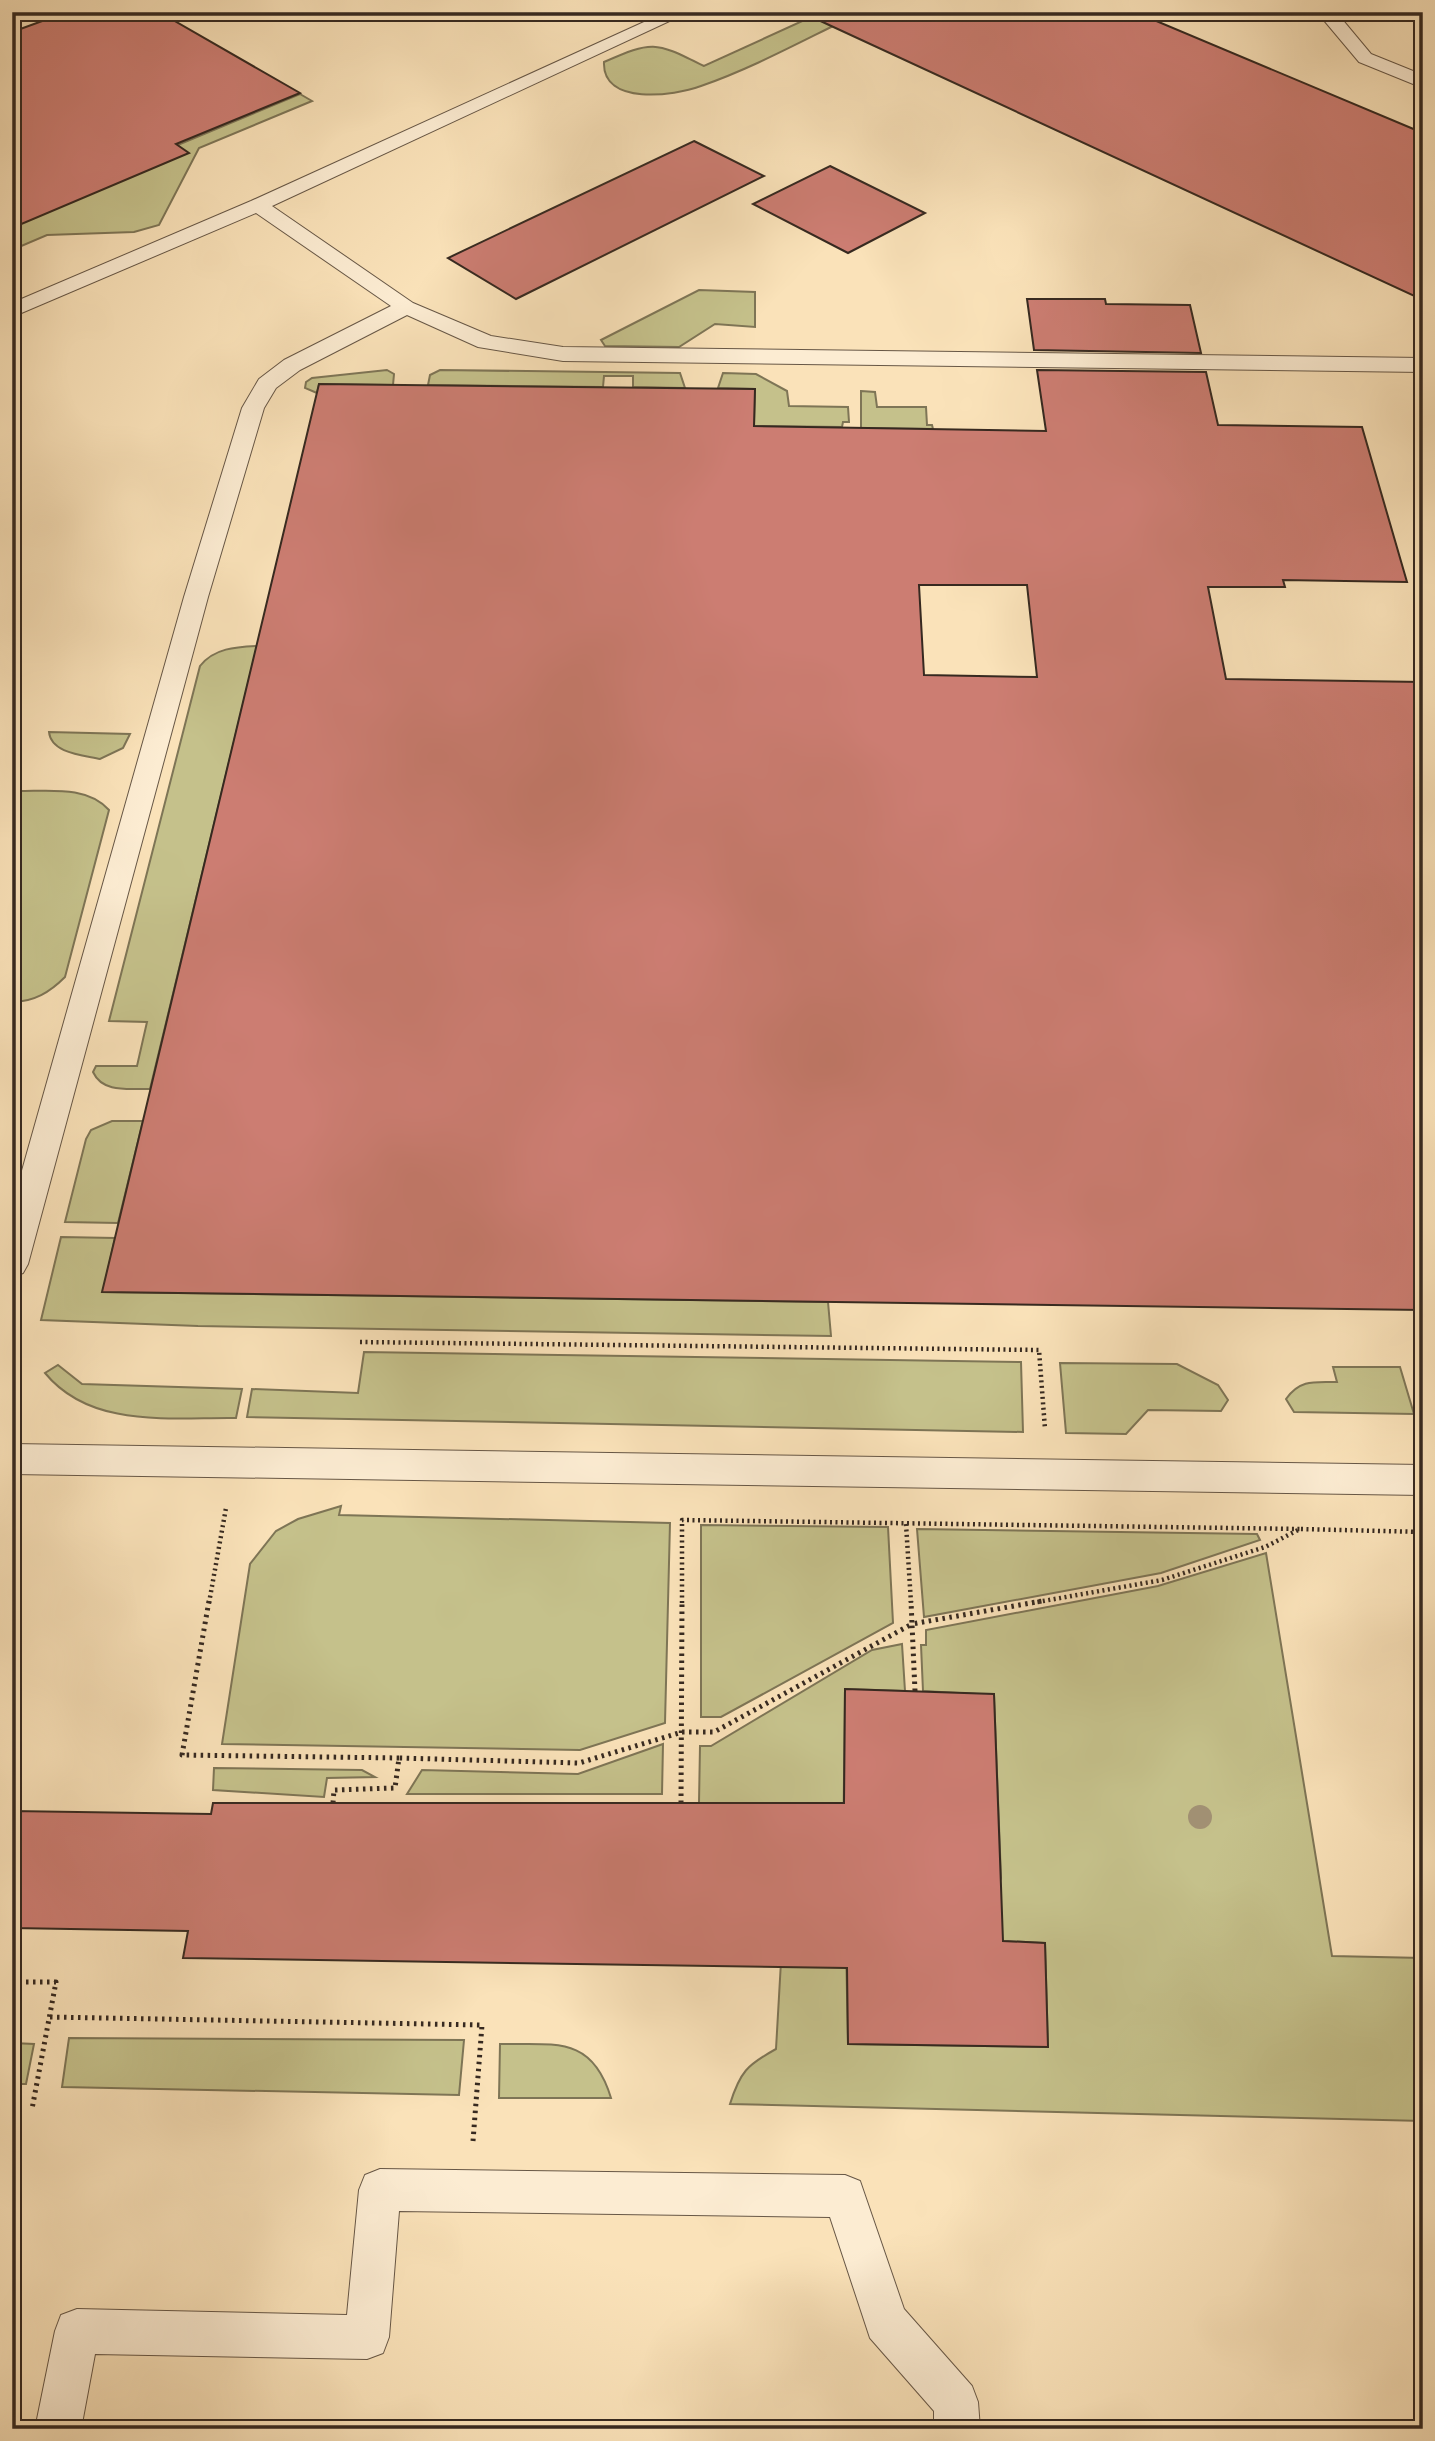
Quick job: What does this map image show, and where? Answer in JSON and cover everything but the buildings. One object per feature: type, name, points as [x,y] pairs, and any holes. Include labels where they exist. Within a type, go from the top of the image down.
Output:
[{"type":"lane","points":[[12,311],[258,205],[669,17],[659,12]]},
{"type":"lane","points":[[1326,12],[1365,58],[1423,82]]},
{"type":"lane","points":[[258,205],[406,307],[486,342],[563,354],[1423,365]]},
{"type":"lane","points":[[12,1264],[196,597],[253,408],[267,384],[292,365],[406,307]]},
{"type":"lane","points":[[12,1459],[1423,1480]]},
{"type":"lane","points":[[58,2429],[77,2331],[160,2335],[367,2337],[380,2190],[845,2196],[886,2322],[956,2402],[957,2429]]},
{"type":"path","points":[[360,1342],[1039,1350],[1048,1474]]},
{"type":"path","points":[[235,1461],[182,1755],[579,1763],[682,1732],[714,1732],[912,1624],[1162,1580],[1265,1547],[1300,1530]]},
{"type":"path","points":[[681,1803],[682,1520],[1423,1532]]},
{"type":"path","points":[[906,1524],[915,1691]]},
{"type":"path","points":[[333,1803],[334,1790],[396,1788],[399,1758]]},
{"type":"path","points":[[12,1982],[56,1982],[32,2109]]},
{"type":"path","points":[[50,2017],[482,2025],[469,2192]]},
{"type":"shaded area","points":[[822,12],[862,12],[742,70],[689,90],[658,94],[627,92],[615,86],[606,76],[604,62],[645,47],[664,48],[704,66]]},
{"type":"shaded area","points":[[300,94],[312,101],[199,148],[159,225],[134,232],[47,235],[12,250],[12,214]]},
{"type":"shaded area","points":[[699,290],[755,292],[755,327],[715,324],[679,347],[605,346],[601,340]]},
{"type":"shaded area","points":[[387,370],[394,374],[393,385],[319,384],[317,393],[305,388],[306,382],[312,378]]},
{"type":"shaded area","points":[[440,370],[680,373],[685,388],[633,387],[633,376],[604,376],[603,387],[428,385],[430,375]]},
{"type":"shaded area","points":[[723,373],[756,374],[787,391],[789,406],[848,407],[849,422],[843,422],[842,427],[754,426],[755,389],[718,388]]},
{"type":"shaded area","points":[[861,391],[875,392],[877,407],[926,407],[927,425],[932,425],[933,429],[861,428]]},
{"type":"shaded area","points":[[257,646],[150,1089],[110,1087],[103,1084],[93,1072],[96,1066],[137,1066],[147,1022],[109,1021],[200,666],[219,652]]},
{"type":"shaded area","points":[[49,732],[130,734],[123,748],[100,759],[61,749],[55,745]]},
{"type":"shaded area","points":[[12,791],[77,793],[89,796],[109,810],[65,977],[41,995],[12,1002]]},
{"type":"shaded area","points":[[112,1121],[143,1121],[118,1223],[65,1222],[86,1139],[91,1130]]},
{"type":"shaded area","points":[[61,1237],[115,1238],[103,1292],[828,1302],[831,1336],[198,1326],[41,1320]]},
{"type":"shaded area","points":[[364,1352],[1021,1362],[1023,1432],[247,1417],[252,1389],[358,1393]]},
{"type":"shaded area","points":[[1060,1363],[1177,1364],[1218,1385],[1228,1400],[1221,1411],[1148,1410],[1126,1434],[1066,1433]]},
{"type":"shaded area","points":[[58,1365],[82,1384],[242,1389],[236,1418],[159,1418],[109,1412],[85,1404],[64,1391],[45,1373]]},
{"type":"shaded area","points":[[1333,1367],[1400,1367],[1414,1414],[1294,1412],[1286,1399],[1291,1393],[1308,1383],[1337,1382]]},
{"type":"shaded area","points":[[341,1506],[339,1515],[670,1523],[665,1723],[580,1750],[222,1744],[250,1564],[276,1531],[298,1519]]},
{"type":"shaded area","points":[[701,1525],[888,1527],[893,1623],[721,1717],[701,1717]]},
{"type":"shaded area","points":[[917,1529],[1257,1534],[1260,1540],[1161,1573],[924,1617]]},
{"type":"shaded area","points":[[1266,1553],[1332,1956],[1423,1958],[1423,2121],[730,2104],[737,2084],[746,2070],[776,2049],[782,1944],[846,1945],[848,2044],[1048,2047],[1045,1943],[983,1940],[1001,1878],[994,1695],[923,1691],[921,1645],[926,1645],[926,1630],[1158,1586]]},
{"type":"shaded area","points":[[902,1644],[905,1691],[845,1689],[843,1867],[781,1866],[781,1803],[699,1803],[700,1746],[711,1746],[872,1650]]},
{"type":"shaded area","points":[[663,1744],[662,1794],[407,1794],[422,1770],[578,1774]]},
{"type":"shaded area","points":[[214,1768],[362,1770],[375,1777],[327,1778],[324,1797],[213,1790]]},
{"type":"shaded area","points":[[69,2038],[464,2040],[459,2095],[62,2087]]},
{"type":"shaded area","points":[[12,2043],[34,2044],[26,2084],[12,2084]]},
{"type":"shaded area","points":[[500,2044],[554,2045],[582,2053],[603,2078],[611,2098],[499,2098]]},
{"type":"shaded area","points":[[109,2421],[334,2429],[100,2429]]}]
